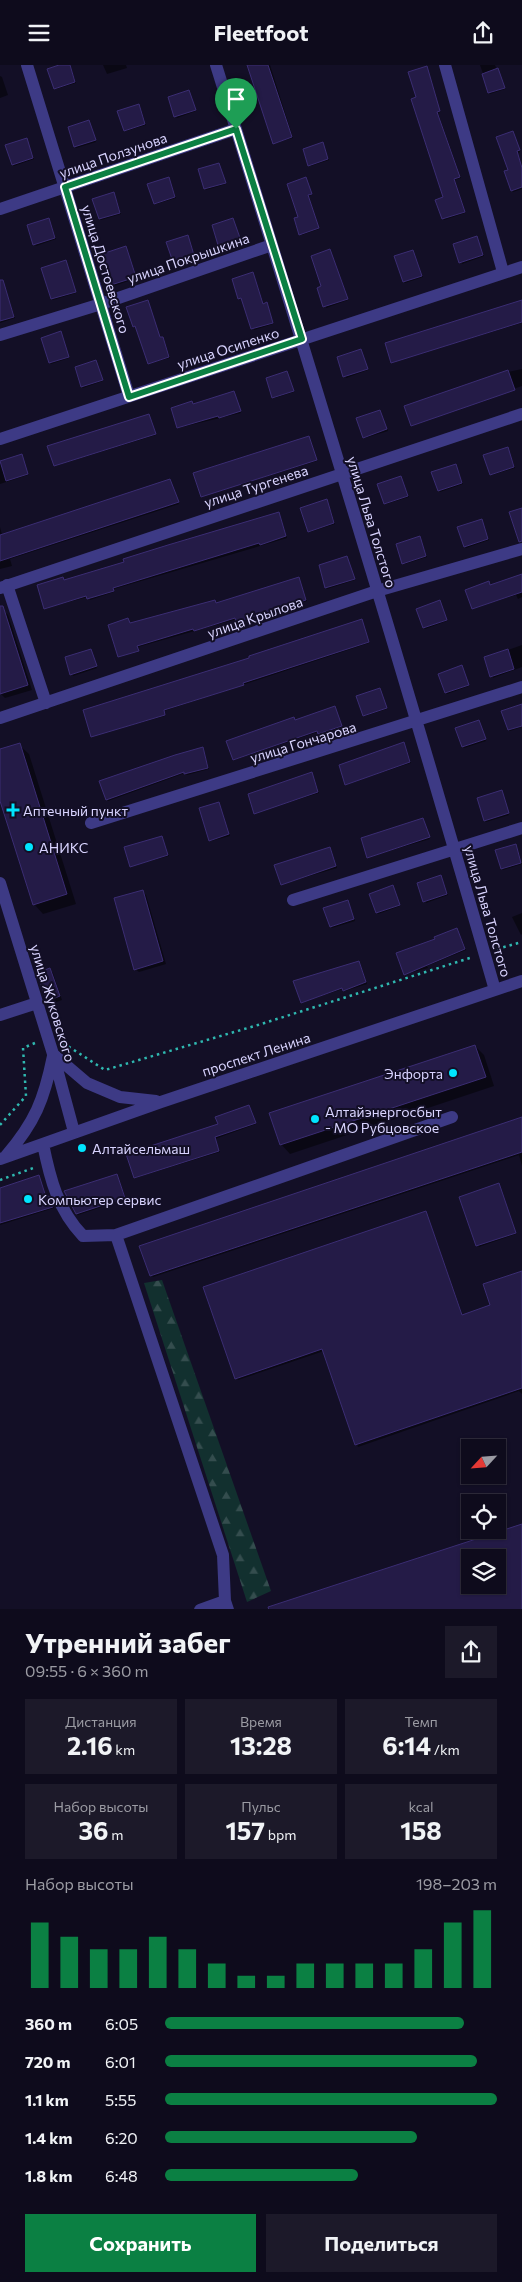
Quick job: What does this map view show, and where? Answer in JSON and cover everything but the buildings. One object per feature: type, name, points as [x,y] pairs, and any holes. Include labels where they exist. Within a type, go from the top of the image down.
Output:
[{"type":"street","name":"улица Достоевского","points":[[26,65],[129,397]]},
{"type":"street","name":"улица Льва Толстого","points":[[216,65],[302,339],[495,990]]},
{"type":"street","points":[[445,65],[503,273]]},
{"type":"street","name":"улица Ползунова","points":[[0,209],[236,129]]},
{"type":"street","name":"улица Покрышкина","points":[[0,335],[101,304],[272,245]]},
{"type":"street","name":"улица Осипенко","points":[[0,439],[522,267]]},
{"type":"street","name":"улица Тургенева","points":[[4,586],[522,414]]},
{"type":"street","name":"улица Крылова","points":[[0,718],[378,591],[522,549]]},
{"type":"street","points":[[4,586],[46,703]]},
{"type":"street","name":"улица Гончарова","points":[[91,823],[522,687]]},
{"type":"street","points":[[293,900],[522,828]]},
{"type":"street","name":"улица Жуковского","points":[[1,890],[53,1053],[74,1132]]},
{"type":"street","name":"проспект Ленина","points":[[3,1158],[161,1102],[522,981]]},
{"type":"street","points":[[0,1015],[37,1003]]},
{"type":"street","points":[[53,1053],[87,1083],[120,1097],[161,1102]]},
{"type":"street","points":[[3,1158],[34,1120],[46,1089],[53,1053]]},
{"type":"street","points":[[43,1144],[58,1198],[70,1222],[83,1236],[116,1235],[452,1117]]},
{"type":"street","points":[[116,1235],[223,1555],[226,1605],[200,1609]]},
{"type":"path","points":[[0,1125],[26,1096],[23,1048],[47,1037],[59,1040],[106,1070],[258,1025],[522,942]]},
{"type":"path","points":[[0,1180],[47,1164]]},
{"type":"green space","points":[[162,1280],[271,1591],[247,1602],[144,1283]]},
{"type":"place","name":"Аптечный пункт","points":[[13,810]]},
{"type":"place","name":"АНИКС","points":[[29,847]]},
{"type":"place","name":"Энфорта","points":[[453,1073]]},
{"type":"place","name":"Алтайэнергосбыт - МО Рубцовское","points":[[315,1119]]},
{"type":"place","name":"Алтайсельмаш","points":[[82,1148]]},
{"type":"place","name":"Компьютер сервис","points":[[28,1199]]},
{"type":"route","points":[[236,129],[302,339],[129,397],[65,187],[236,129]]}]
